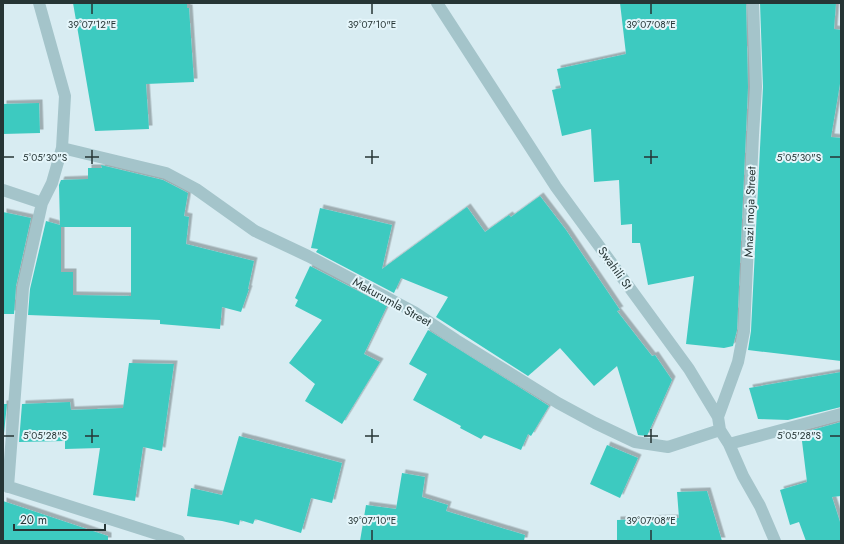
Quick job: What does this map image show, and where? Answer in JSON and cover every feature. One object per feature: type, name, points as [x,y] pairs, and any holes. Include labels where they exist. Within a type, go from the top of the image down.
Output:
[{"type":"street","points":[[39,3],[65,96],[62,148],[52,182],[42,203],[22,288],[5,486],[180,541]]},
{"type":"street","name":"Swahili St","points":[[437,3],[556,187],[689,369],[718,417],[720,430],[729,444],[743,476],[760,506],[775,541]]},
{"type":"street","name":"Mnazi moja Street","points":[[718,417],[738,362],[744,332],[756,87],[753,3]]},
{"type":"street","name":"Makurumla Street","points":[[62,148],[166,172],[196,189],[255,231],[308,256],[414,312],[456,340],[558,403],[635,442],[668,447],[720,430]]},
{"type":"street","points":[[3,190],[42,203]]},
{"type":"street","points":[[729,444],[841,414]]},
{"type":"building","points":[[73,3],[187,3],[187,8],[189,8],[194,82],[146,84],[149,129],[95,131]]},
{"type":"building","points":[[620,3],[746,3],[748,87],[737,330],[733,346],[724,348],[686,344],[694,276],[648,285],[640,243],[632,243],[632,224],[621,225],[619,180],[594,182],[591,129],[562,136],[552,90],[561,88],[557,69],[626,54]]},
{"type":"building","points":[[760,3],[836,3],[834,29],[841,30],[841,78],[831,137],[841,138],[841,361],[748,350],[751,331],[763,87]]},
{"type":"building","points":[[39,103],[40,133],[3,134],[3,104]]},
{"type":"building","points":[[101,165],[163,180],[188,193],[184,216],[189,217],[186,244],[254,261],[249,289],[241,312],[222,307],[220,329],[160,324],[160,320],[28,315],[30,289],[46,221],[60,225],[59,185],[61,180],[88,179],[88,168],[102,168]],"holes":[[[61,227],[131,227],[131,296],[73,295],[73,272],[61,272]]]},
{"type":"building","points":[[540,196],[566,230],[620,310],[617,311],[652,356],[655,355],[672,380],[647,436],[638,435],[617,366],[594,386],[560,348],[528,376],[436,317],[448,297],[401,278],[394,293],[316,252],[318,249],[311,248],[320,208],[392,225],[382,269],[467,207],[485,232],[509,215],[511,217]]},
{"type":"building","points":[[3,212],[31,218],[16,286],[14,314],[3,314]]},
{"type":"building","points":[[310,266],[387,306],[364,354],[380,362],[342,424],[305,401],[315,384],[289,363],[322,320],[295,306],[298,300],[295,298]]},
{"type":"building","points":[[428,330],[549,406],[531,436],[528,434],[521,450],[484,435],[481,439],[460,428],[461,426],[413,400],[427,374],[409,364]]},
{"type":"building","points":[[129,363],[174,364],[162,451],[143,447],[135,501],[93,495],[100,448],[65,449],[65,441],[19,442],[22,404],[70,402],[71,410],[123,408]]},
{"type":"building","points":[[841,372],[841,407],[788,420],[758,419],[749,388]]},
{"type":"building","points":[[3,404],[7,404],[3,443]]},
{"type":"building","points":[[841,422],[841,496],[832,497],[841,525],[841,541],[806,541],[799,522],[790,525],[780,490],[807,482],[801,433]]},
{"type":"building","points":[[239,436],[342,463],[332,503],[311,498],[301,533],[255,519],[253,524],[240,520],[239,525],[187,516],[191,488],[222,495]]},
{"type":"building","points":[[607,445],[638,458],[620,498],[590,484]]},
{"type":"building","points":[[402,473],[425,477],[422,497],[448,505],[446,511],[525,535],[524,541],[360,541],[366,505],[396,509]]},
{"type":"building","points":[[707,491],[722,541],[617,541],[617,520],[679,518],[677,492]]},
{"type":"building","points":[[3,501],[108,536],[108,541],[3,541]]}]
